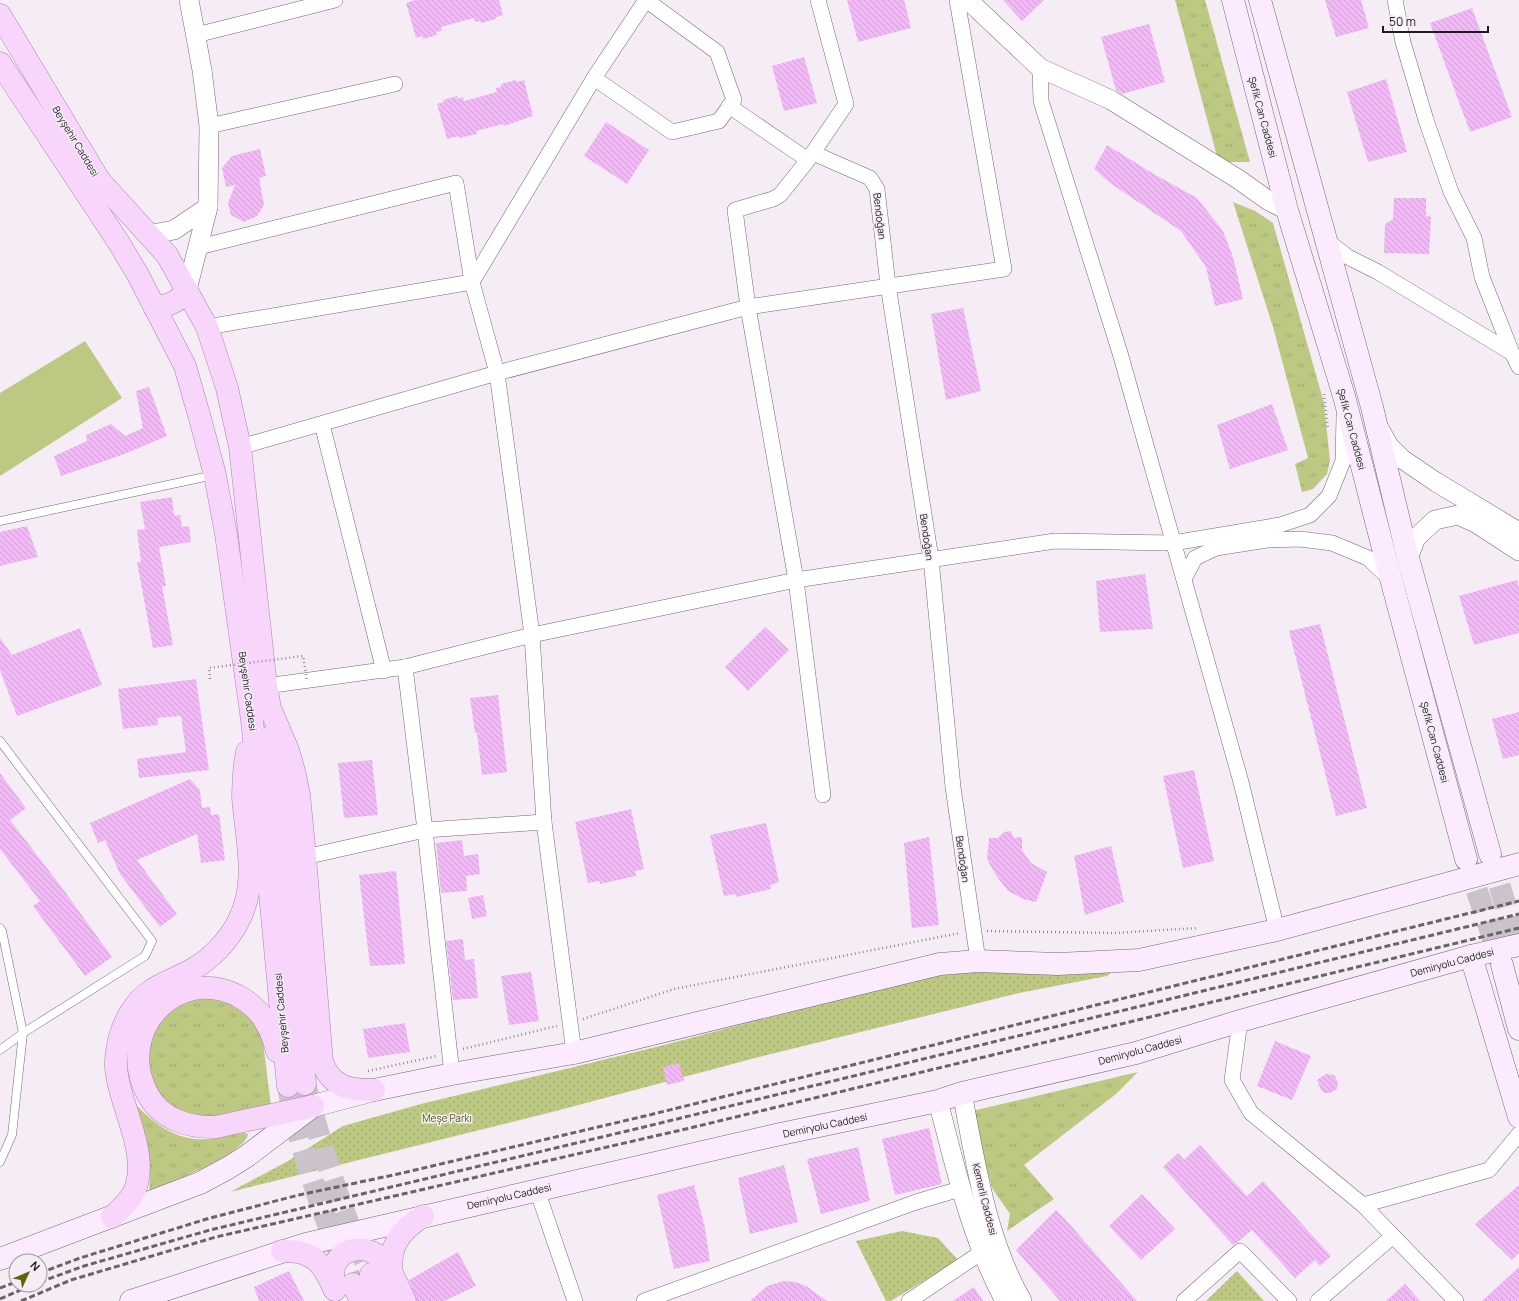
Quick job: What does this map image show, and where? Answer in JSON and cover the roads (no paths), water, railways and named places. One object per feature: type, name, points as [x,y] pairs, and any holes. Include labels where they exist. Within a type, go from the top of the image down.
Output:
[{"type":"main road","name":"Şefik Can Caddesi","points":[[1233,0],[1287,210],[1344,396],[1466,859]]},
{"type":"main road","points":[[1260,0],[1375,420],[1408,558],[1490,854]]},
{"type":"main road","name":"Beyşehir Caddesi","points":[[0,15],[100,180],[147,235],[167,255],[207,327],[227,388],[240,447],[287,862],[296,1085]]},
{"type":"main road","name":"Beyşehir Caddesi","points":[[0,63],[119,243],[138,275],[184,366],[215,475],[226,534],[254,739],[296,1085]]},
{"type":"main road","points":[[138,275],[151,264],[167,255]]},
{"type":"main road","points":[[155,308],[171,304],[178,300],[187,290]]},
{"type":"main road","points":[[270,708],[288,750],[299,794],[322,1062],[325,1071],[340,1086],[355,1090],[374,1090]]},
{"type":"main road","points":[[112,1217],[128,1201],[134,1192],[137,1182],[138,1169],[136,1148],[116,1075],[116,1059],[121,1031],[131,1013],[142,998],[152,990],[193,969],[203,962],[223,943],[238,922],[247,898],[250,876],[243,782],[248,751],[254,739]]},
{"type":"main road","points":[[296,1085],[281,1068],[273,1036],[266,1022],[245,1000],[232,993],[202,989],[188,991],[174,997],[162,1005],[152,1016],[144,1028],[139,1042],[137,1056],[139,1071],[143,1085],[150,1098],[160,1109],[172,1118],[201,1128],[216,1127],[314,1106],[374,1090],[452,1074],[574,1053],[940,964],[978,961],[1058,964],[1138,960],[1277,930],[1519,864]]},
{"type":"main road","name":"Demiryolu Caddesi","points":[[131,1301],[306,1244],[776,1135],[938,1101],[962,1093],[1136,1053],[1240,1021],[1471,956],[1519,945]]},
{"type":"main road","points":[[1471,956],[1519,1117]]},
{"type":"main road","points":[[1502,965],[1519,1029]]},
{"type":"main road","points":[[0,1259],[194,1186],[247,1156],[314,1106]]},
{"type":"main road","points":[[392,1275],[391,1258],[397,1240],[407,1227],[424,1216]]},
{"type":"main road","points":[[352,1290],[333,1274],[336,1262],[340,1256],[353,1250],[366,1250],[380,1257],[386,1264],[405,1301]]},
{"type":"main road","points":[[282,1251],[301,1252],[313,1258],[352,1290],[384,1301]]},
{"type":"street","points":[[187,290],[208,207],[209,126],[196,35],[189,0]]},
{"type":"street","points":[[196,35],[335,0]]},
{"type":"street","points":[[207,327],[472,282],[594,78],[646,0],[718,52],[734,100],[719,121],[672,132],[594,78]]},
{"type":"street","points":[[818,0],[846,104],[810,156],[780,195],[773,199],[735,210],[748,307],[796,580],[823,796]]},
{"type":"street","points":[[240,447],[497,373],[748,307],[1004,269],[957,0]]},
{"type":"street","points":[[968,0],[1040,68],[1111,100],[1238,179],[1269,201],[1287,210]]},
{"type":"street","points":[[1394,0],[1403,42],[1426,120],[1451,192],[1474,238],[1482,277],[1519,367]]},
{"type":"street","points":[[1040,68],[1041,101],[1120,353],[1240,782],[1277,930]]},
{"type":"street","points":[[209,126],[395,84]]},
{"type":"street","name":"Bendoğan","points":[[729,106],[810,156],[870,178],[877,189],[888,286],[931,559],[953,787],[978,961]]},
{"type":"street","points":[[199,247],[456,183],[472,282],[497,373],[532,635],[544,822],[574,1053]]},
{"type":"street","points":[[147,235],[174,230],[208,207]]},
{"type":"street","points":[[167,255],[208,207]]},
{"type":"street","points":[[1326,240],[1348,257],[1378,272],[1512,353]]},
{"type":"street","points":[[266,686],[405,667],[532,635],[796,580],[1055,541],[1173,543],[1280,526],[1310,515],[1329,496],[1343,461],[1344,396]]},
{"type":"street","points":[[1375,420],[1389,446],[1402,459],[1436,482],[1519,532]]},
{"type":"street","points":[[322,424],[384,671]]},
{"type":"street","points":[[1408,558],[1416,538],[1435,520],[1458,515],[1476,523],[1519,551]]},
{"type":"street","points":[[1184,579],[1183,563],[1186,549],[1200,538]]},
{"type":"street","points":[[1184,579],[1195,558],[1216,548],[1267,540],[1300,539],[1332,543],[1368,558],[1392,582]]},
{"type":"street","points":[[405,667],[452,1074]]},
{"type":"street","points":[[305,857],[425,830],[544,822]]},
{"type":"street","points":[[1240,1021],[1232,1080],[1251,1113],[1363,1205],[1456,1301]]},
{"type":"street","name":"Kemerli Caddesi","points":[[962,1093],[981,1192],[994,1280],[1005,1301]]},
{"type":"street","name":"Kemerli Caddesi","points":[[938,1101],[960,1189],[989,1248],[1022,1301]]},
{"type":"street","points":[[1363,1205],[1489,1170],[1519,1134]]},
{"type":"street","points":[[644,1301],[909,1205],[960,1189]]},
{"type":"street","points":[[537,1190],[575,1301]]},
{"type":"street","points":[[1318,1301],[1393,1236]]},
{"type":"street","points":[[909,1301],[989,1248]]},
{"type":"street","points":[[1184,1301],[1240,1251],[1289,1301]]},
{"type":"lane","points":[[0,521],[215,475]]},
{"type":"lane","points":[[0,741],[152,941],[145,956],[23,1033],[0,1050]]},
{"type":"lane","points":[[0,928],[2,931],[23,1033],[12,1135],[0,1162]]},
{"type":"tunnel","points":[[1490,854],[1519,950]]},
{"type":"tunnel","points":[[1466,859],[1502,965]]},
{"type":"tunnel","points":[[305,1084],[318,1133],[341,1205],[371,1274]]},
{"type":"tunnel","points":[[288,1086],[303,1151],[324,1215],[353,1284]]},
{"type":"railway","points":[[48,1270],[80,1258],[210,1218],[299,1195],[398,1174],[645,1116],[1519,901]]},
{"type":"railway","points":[[48,1279],[84,1266],[210,1230],[644,1127],[1519,914]]},
{"type":"railway","points":[[21,1301],[71,1280],[216,1237],[690,1128],[1519,928]]},
{"type":"railway","points":[[0,1288],[8,1285]]},
{"type":"railway","points":[[0,1299],[14,1293]]},
{"type":"park label","name":"Meşe Parkı","points":[[447,1118]]}]
